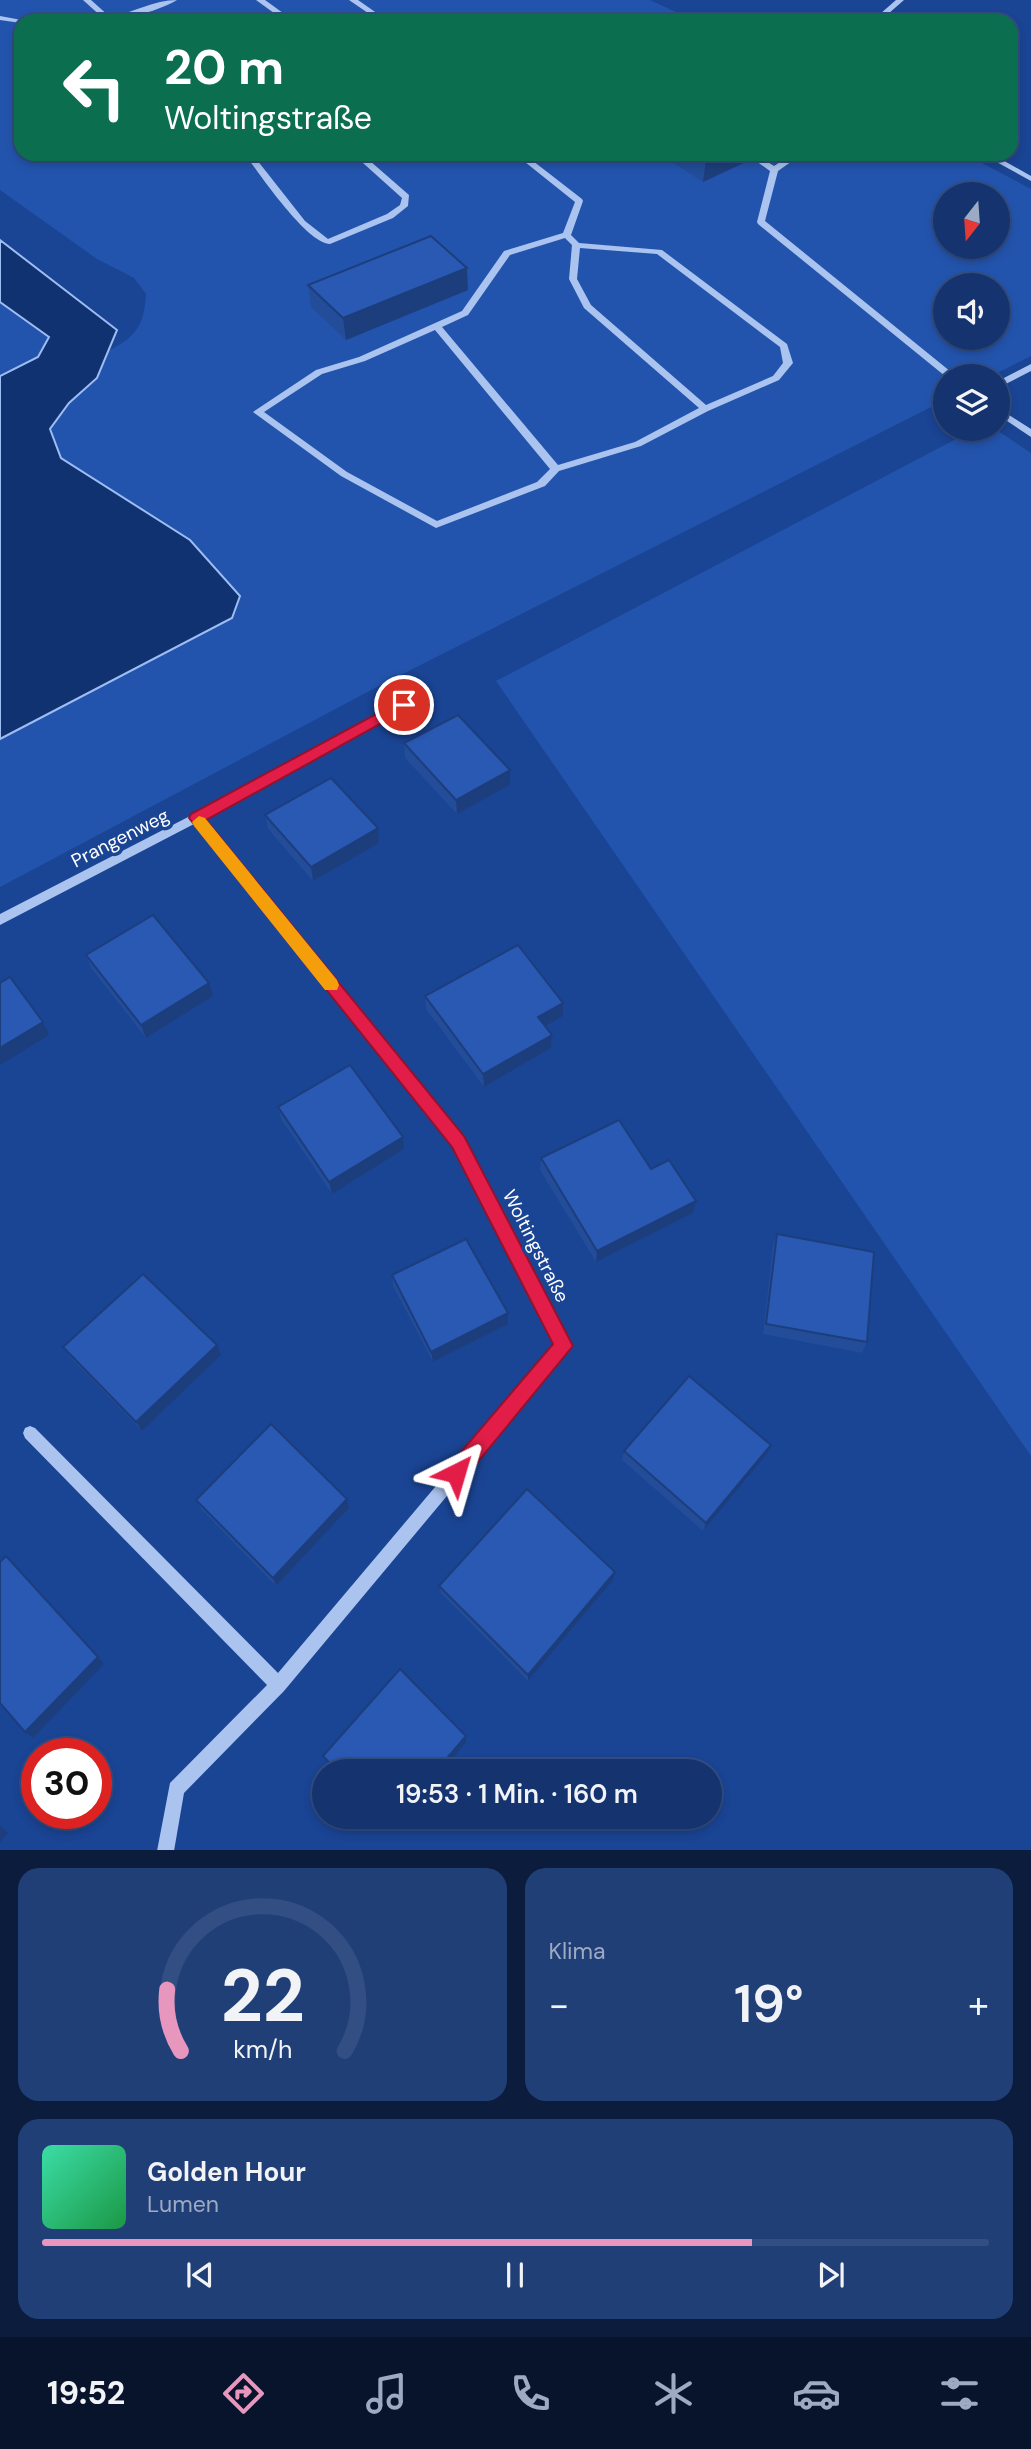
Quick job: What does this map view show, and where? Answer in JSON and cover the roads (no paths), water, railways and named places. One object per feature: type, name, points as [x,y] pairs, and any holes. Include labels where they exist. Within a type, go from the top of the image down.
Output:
[{"type":"street","points":[[87,0],[103,14]]},
{"type":"street","points":[[138,14],[173,0]]},
{"type":"street","points":[[260,0],[280,14]]},
{"type":"street","points":[[353,0],[374,14]]},
{"type":"street","points":[[884,14],[900,0]]},
{"type":"street","points":[[254,161],[302,223],[327,242],[390,216],[404,206],[406,197],[365,161]]},
{"type":"street","points":[[528,161],[579,201],[567,235]]},
{"type":"street","points":[[760,161],[774,170]]},
{"type":"street","points":[[788,161],[774,170],[761,222],[936,364]]},
{"type":"street","points":[[999,161],[1031,179]]},
{"type":"street","points":[[567,235],[576,245],[659,253],[785,346],[788,363],[776,378],[705,409],[638,444],[556,469],[541,484],[436,525],[344,474],[258,412],[319,372],[362,359],[465,313],[507,253],[567,235]]},
{"type":"street","points":[[576,245],[573,279],[587,306],[705,409]]},
{"type":"street","points":[[437,326],[556,469]]},
{"type":"street","points":[[1010,378],[1031,367]]},
{"type":"street","points":[[1010,419],[1031,434]]},
{"type":"street","name":"Prangenweg","points":[[0,920],[404,705]]},
{"type":"street","name":"Woltingstraße","points":[[165,1850],[176,1789],[278,1685],[563,1346],[458,1142],[196,818]]},
{"type":"street","points":[[30,1433],[278,1685]]}]
